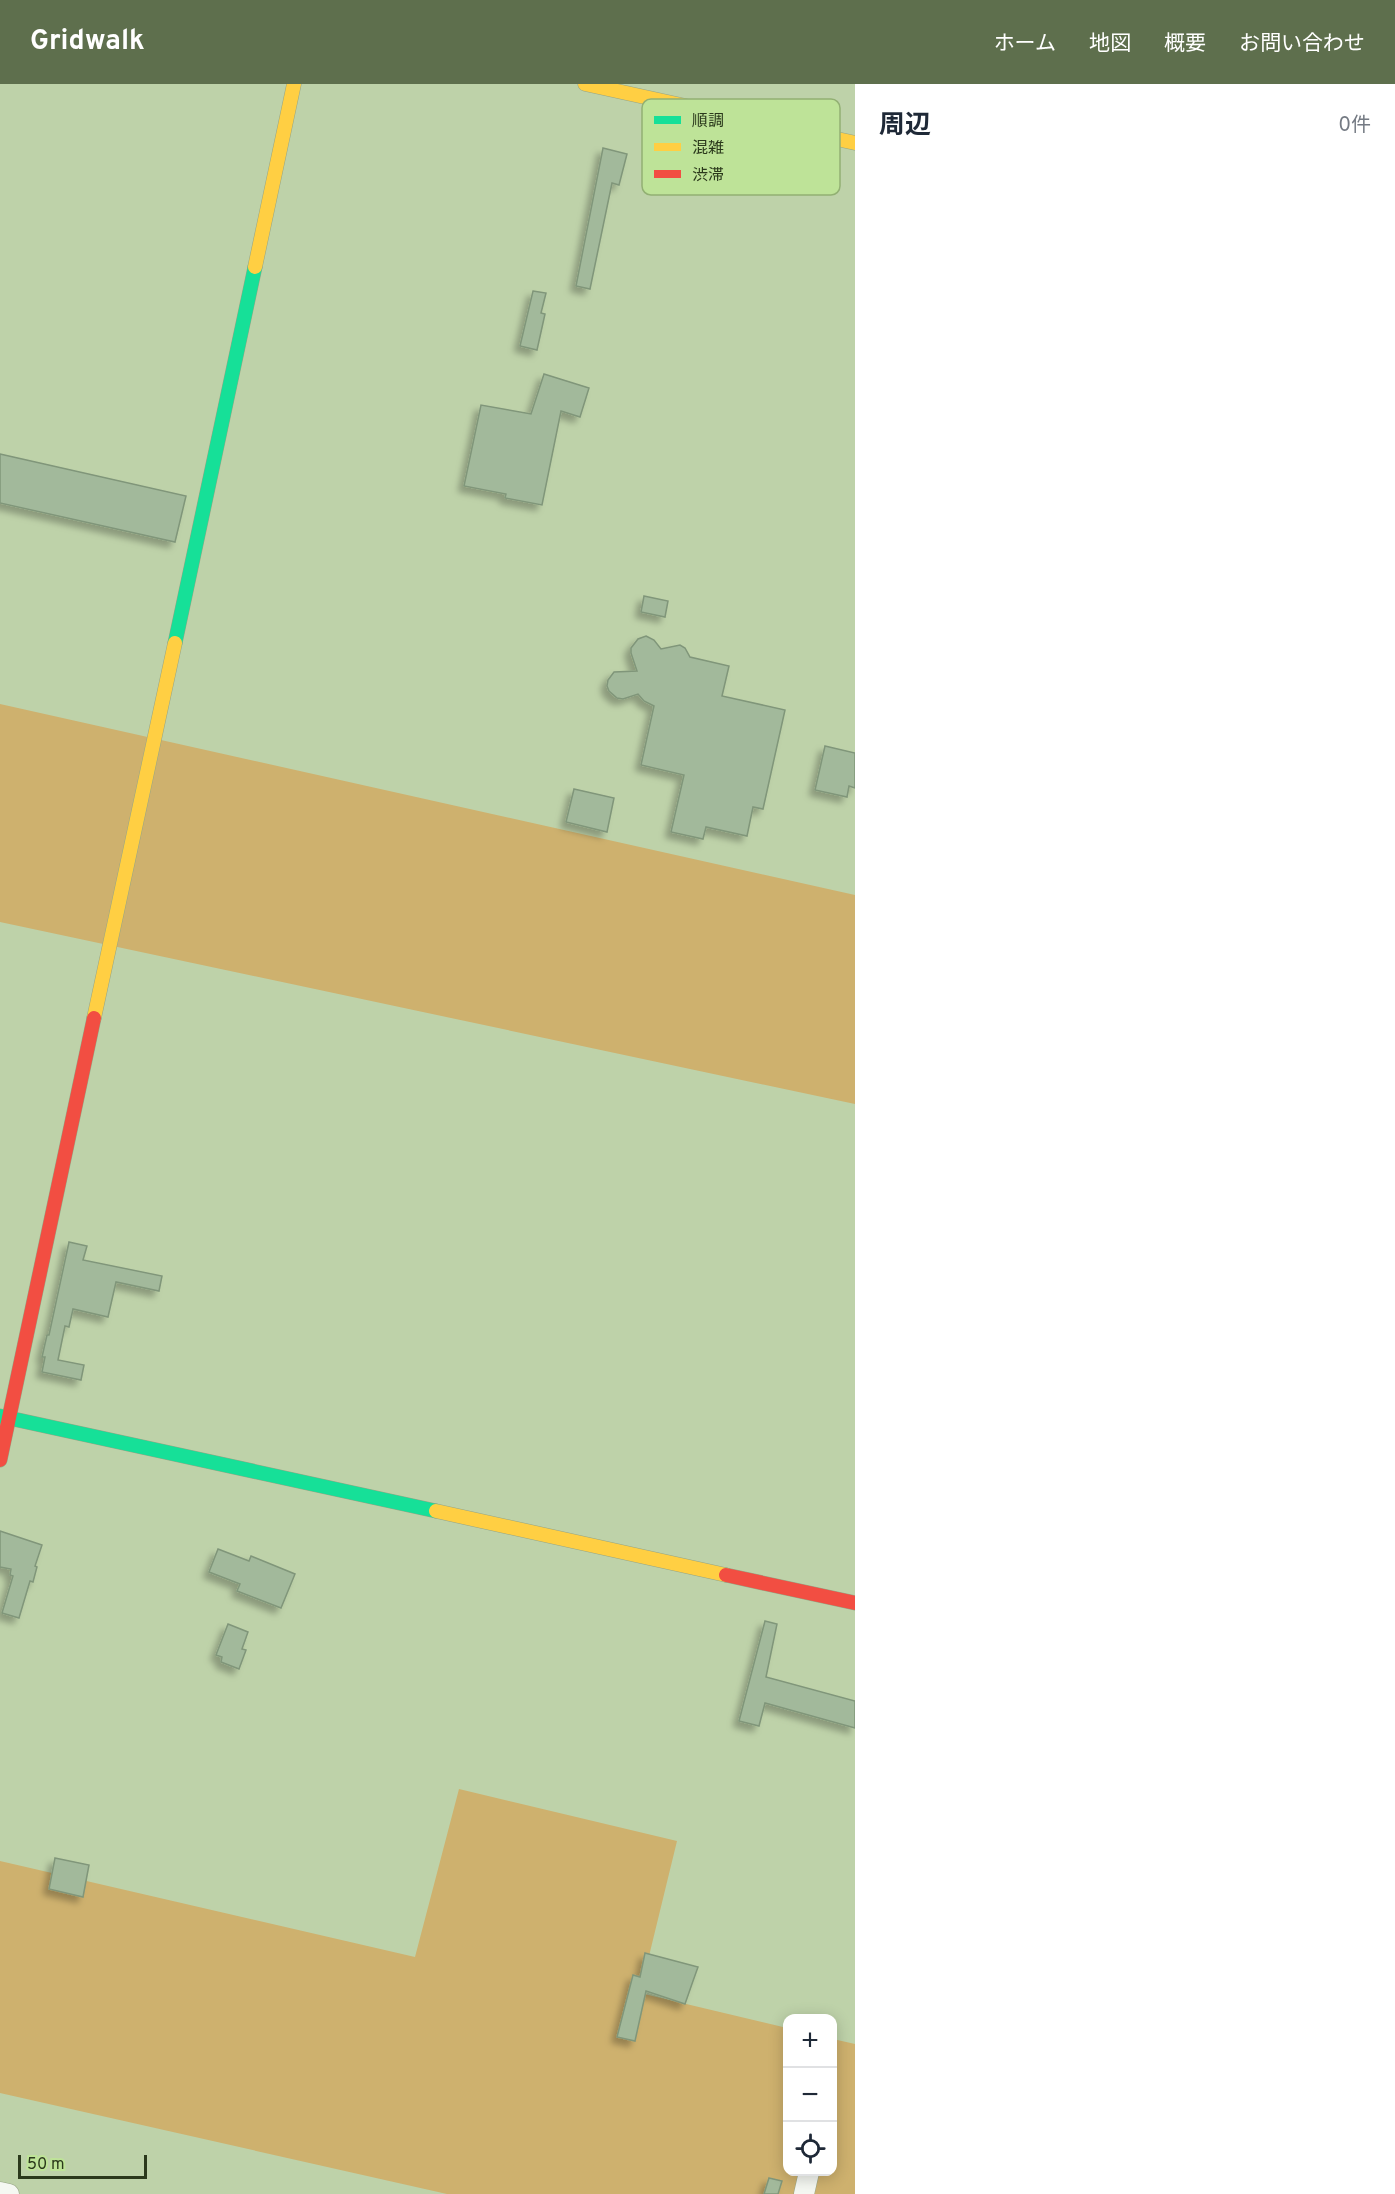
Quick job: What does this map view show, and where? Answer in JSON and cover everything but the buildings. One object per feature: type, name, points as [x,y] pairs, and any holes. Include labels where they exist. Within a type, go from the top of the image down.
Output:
[{"type":"street","points":[[0,1460],[5,1417],[294,84]]},
{"type":"street","points":[[585,84],[654,99]]},
{"type":"street","points":[[840,140],[855,143]]},
{"type":"street","points":[[5,1417],[855,1604]]},
{"type":"street","points":[[804,2194],[809,2176]]},
{"type":"street","points":[[0,2192],[9,2194]]},
{"type":"shaded area","points":[[0,704],[855,895],[855,1104],[0,922]]},
{"type":"shaded area","points":[[459,1789],[677,1841],[640,1993],[783,2027],[783,2176],[837,2176],[837,2040],[855,2044],[855,2194],[447,2194],[0,2093],[0,1861],[415,1957]]},
{"type":"traffic: fast","points":[[175,643],[255,267]]},
{"type":"traffic: fast","points":[[0,1416],[436,1511]]},
{"type":"traffic: slow","points":[[255,267],[294,84]]},
{"type":"traffic: slow","points":[[585,84],[654,99]]},
{"type":"traffic: slow","points":[[840,140],[855,143]]},
{"type":"traffic: slow","points":[[94,1018],[175,643]]},
{"type":"traffic: slow","points":[[436,1511],[726,1575]]},
{"type":"traffic: jam","points":[[0,1460],[94,1018]]},
{"type":"traffic: jam","points":[[726,1575],[855,1603]]}]
